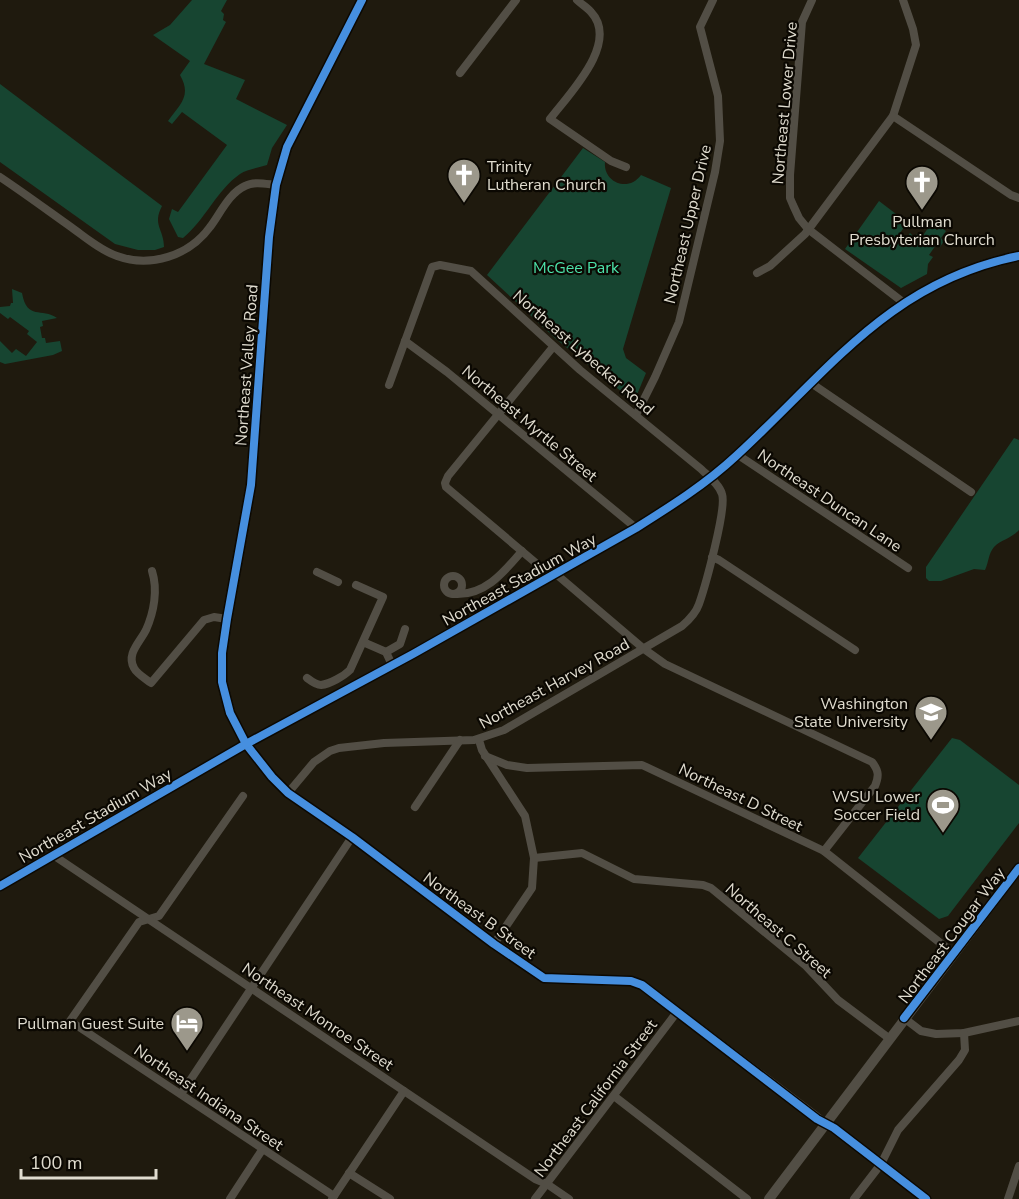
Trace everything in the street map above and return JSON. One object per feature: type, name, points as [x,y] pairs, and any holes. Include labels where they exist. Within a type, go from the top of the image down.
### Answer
[{"type":"street","name":"Northeast Valley Road","points":[[246,744],[230,712],[222,682],[222,653],[251,485],[269,237],[276,185],[287,147],[362,0]]},
{"type":"street","points":[[460,73],[516,0]]},
{"type":"street","points":[[577,0],[592,13],[600,30],[600,43],[594,58],[550,119],[611,161],[626,168]]},
{"type":"street","name":"Northeast Upper Drive","points":[[636,415],[660,368],[679,321],[715,172],[720,141],[718,96],[700,27],[713,0]]},
{"type":"street","name":"Northeast Lower Drive","points":[[812,0],[802,22],[789,185],[793,205],[799,218],[808,229],[904,303]]},
{"type":"street","points":[[757,273],[770,266],[808,229],[893,116],[916,45],[914,29],[903,0]]},
{"type":"street","points":[[893,116],[1011,195],[1019,198]]},
{"type":"street","points":[[0,177],[99,247],[117,256],[133,260],[153,260],[176,255],[205,234],[232,196],[242,187],[254,183],[276,185]]},
{"type":"street","name":"Northeast Stadium Way","points":[[0,886],[246,744],[636,528],[710,478],[738,454],[857,338],[904,303],[955,275],[1019,256]]},
{"type":"street","name":"Northeast Lybecker Road","points":[[405,341],[432,267],[440,265],[471,271],[553,347],[710,478]]},
{"type":"street","points":[[389,385],[405,341]]},
{"type":"street","name":"Northeast Myrtle Street","points":[[405,341],[447,372],[636,528]]},
{"type":"street","points":[[553,347],[448,476],[445,483],[449,491],[543,569],[556,574],[644,649],[665,664],[872,762],[879,776],[875,786],[824,851]]},
{"type":"street","points":[[811,384],[971,492]]},
{"type":"street","name":"Northeast Duncan Lane","points":[[738,454],[908,568]]},
{"type":"street","name":"Northeast Harvey Road","points":[[288,793],[314,762],[339,748],[384,743],[479,740],[504,730],[682,626],[699,606],[724,501],[722,492],[710,478]]},
{"type":"street","points":[[454,594],[471,593],[490,583],[500,576],[522,551]]},
{"type":"street","points":[[712,557],[855,650]]},
{"type":"street","points":[[152,571],[156,591],[146,629],[131,659],[135,671],[151,683],[204,620],[214,617],[227,619]]},
{"type":"street","points":[[317,572],[338,582]]},
{"type":"street","points":[[307,678],[320,685],[347,673],[383,597],[356,585]]},
{"type":"street","points":[[386,652],[400,644],[405,628]]},
{"type":"street","points":[[363,642],[386,652],[392,665]]},
{"type":"street","points":[[479,740],[485,756],[525,816],[534,858],[532,888],[494,944]]},
{"type":"street","points":[[415,807],[460,741]]},
{"type":"street","name":"Northeast B Street","points":[[246,744],[288,793],[352,837],[494,944],[544,978],[631,981],[642,985],[926,1199]]},
{"type":"street","name":"Northeast D Street","points":[[485,756],[507,765],[527,768],[642,765],[824,851],[953,953]]},
{"type":"street","points":[[148,918],[159,916],[243,796]]},
{"type":"street","points":[[181,1094],[352,837]]},
{"type":"street","name":"Northeast C Street","points":[[534,858],[582,854],[634,879],[703,885],[711,888],[806,966],[838,1000],[890,1039]]},
{"type":"street","name":"Northeast Monroe Street","points":[[53,855],[535,1179],[569,1199]]},
{"type":"street","name":"Northeast Cougar Way","points":[[769,1199],[1019,868]]},
{"type":"street","name":"Northeast Indiana Street","points":[[148,918],[139,922],[70,1021],[333,1198]]},
{"type":"street","name":"Northeast California Street","points":[[535,1199],[677,1012]]},
{"type":"street","points":[[904,1018],[921,1031],[936,1034],[964,1033],[1019,1021]]},
{"type":"street","points":[[854,1199],[881,1164],[898,1130],[959,1060],[965,1050],[964,1033]]},
{"type":"street","points":[[333,1198],[405,1090]]},
{"type":"street","points":[[614,1096],[747,1199]]},
{"type":"street","points":[[230,1199],[262,1150]]},
{"type":"street","points":[[1008,1199],[1019,1166]]},
{"type":"street","points":[[349,1173],[390,1199]]},
{"type":"green space","points":[[192,0],[227,0],[221,11],[224,14],[223,20],[226,22],[204,64],[245,80],[236,99],[287,125],[272,148],[267,165],[240,174],[183,238],[178,237],[169,219],[172,209],[178,212],[227,145],[182,112],[172,124],[168,121],[183,100],[185,89],[180,75],[190,61],[153,35],[170,25]]},
{"type":"green space","points":[[0,84],[162,206],[158,223],[164,247],[155,250],[138,250],[115,244],[0,162]]},
{"type":"green space","name":"McGee Park","points":[[583,148],[605,162],[608,175],[617,183],[630,183],[641,175],[671,188],[623,349],[626,358],[646,373],[636,397],[632,400],[556,339],[487,275]]},
{"type":"green space","points":[[879,201],[900,217],[898,221],[905,226],[900,233],[906,238],[910,233],[914,237],[917,234],[922,237],[930,225],[937,230],[940,227],[946,231],[941,238],[944,241],[940,247],[936,245],[929,255],[933,257],[928,264],[927,274],[901,288],[845,249]]},
{"type":"green space","points":[[12,289],[22,293],[24,302],[31,310],[57,318],[42,321],[43,326],[40,327],[42,338],[45,338],[46,343],[60,341],[62,351],[53,355],[5,364],[0,362],[0,341],[12,353],[16,349],[26,356],[37,342],[27,334],[29,331],[10,317],[8,319],[0,313],[0,307],[10,306],[13,303]]},
{"type":"green space","points":[[1014,438],[1019,440],[1019,530],[994,547],[985,570],[974,569],[941,581],[929,581],[926,578],[926,567]]},
{"type":"green space","name":"WSU Lower Soccer Field","points":[[952,738],[960,740],[1019,785],[1019,823],[948,916],[939,919],[858,858]]},
{"type":"cycle path","points":[[362,0],[287,147],[276,185],[269,237],[251,485],[222,653],[222,682],[230,713],[246,744],[288,793],[352,837],[494,944],[544,978],[631,981],[642,985],[926,1199]]},
{"type":"cycle path","points":[[0,886],[246,744],[413,654],[636,528],[688,494],[725,466],[863,334],[897,309],[933,286],[973,269],[1019,256]]},
{"type":"cycle path","points":[[904,1018],[1019,868]]},
{"type":"place","name":"Trinity Lutheran Church","points":[[464,204]]},
{"type":"place","name":"Pullman Presbyterian Church","points":[[922,211]]},
{"type":"place","name":"Washington State University","points":[[931,741]]},
{"type":"place","name":"WSU Lower Soccer Field","points":[[943,834]]},
{"type":"place","name":"Pullman Guest Suite","points":[[187,1052]]}]
